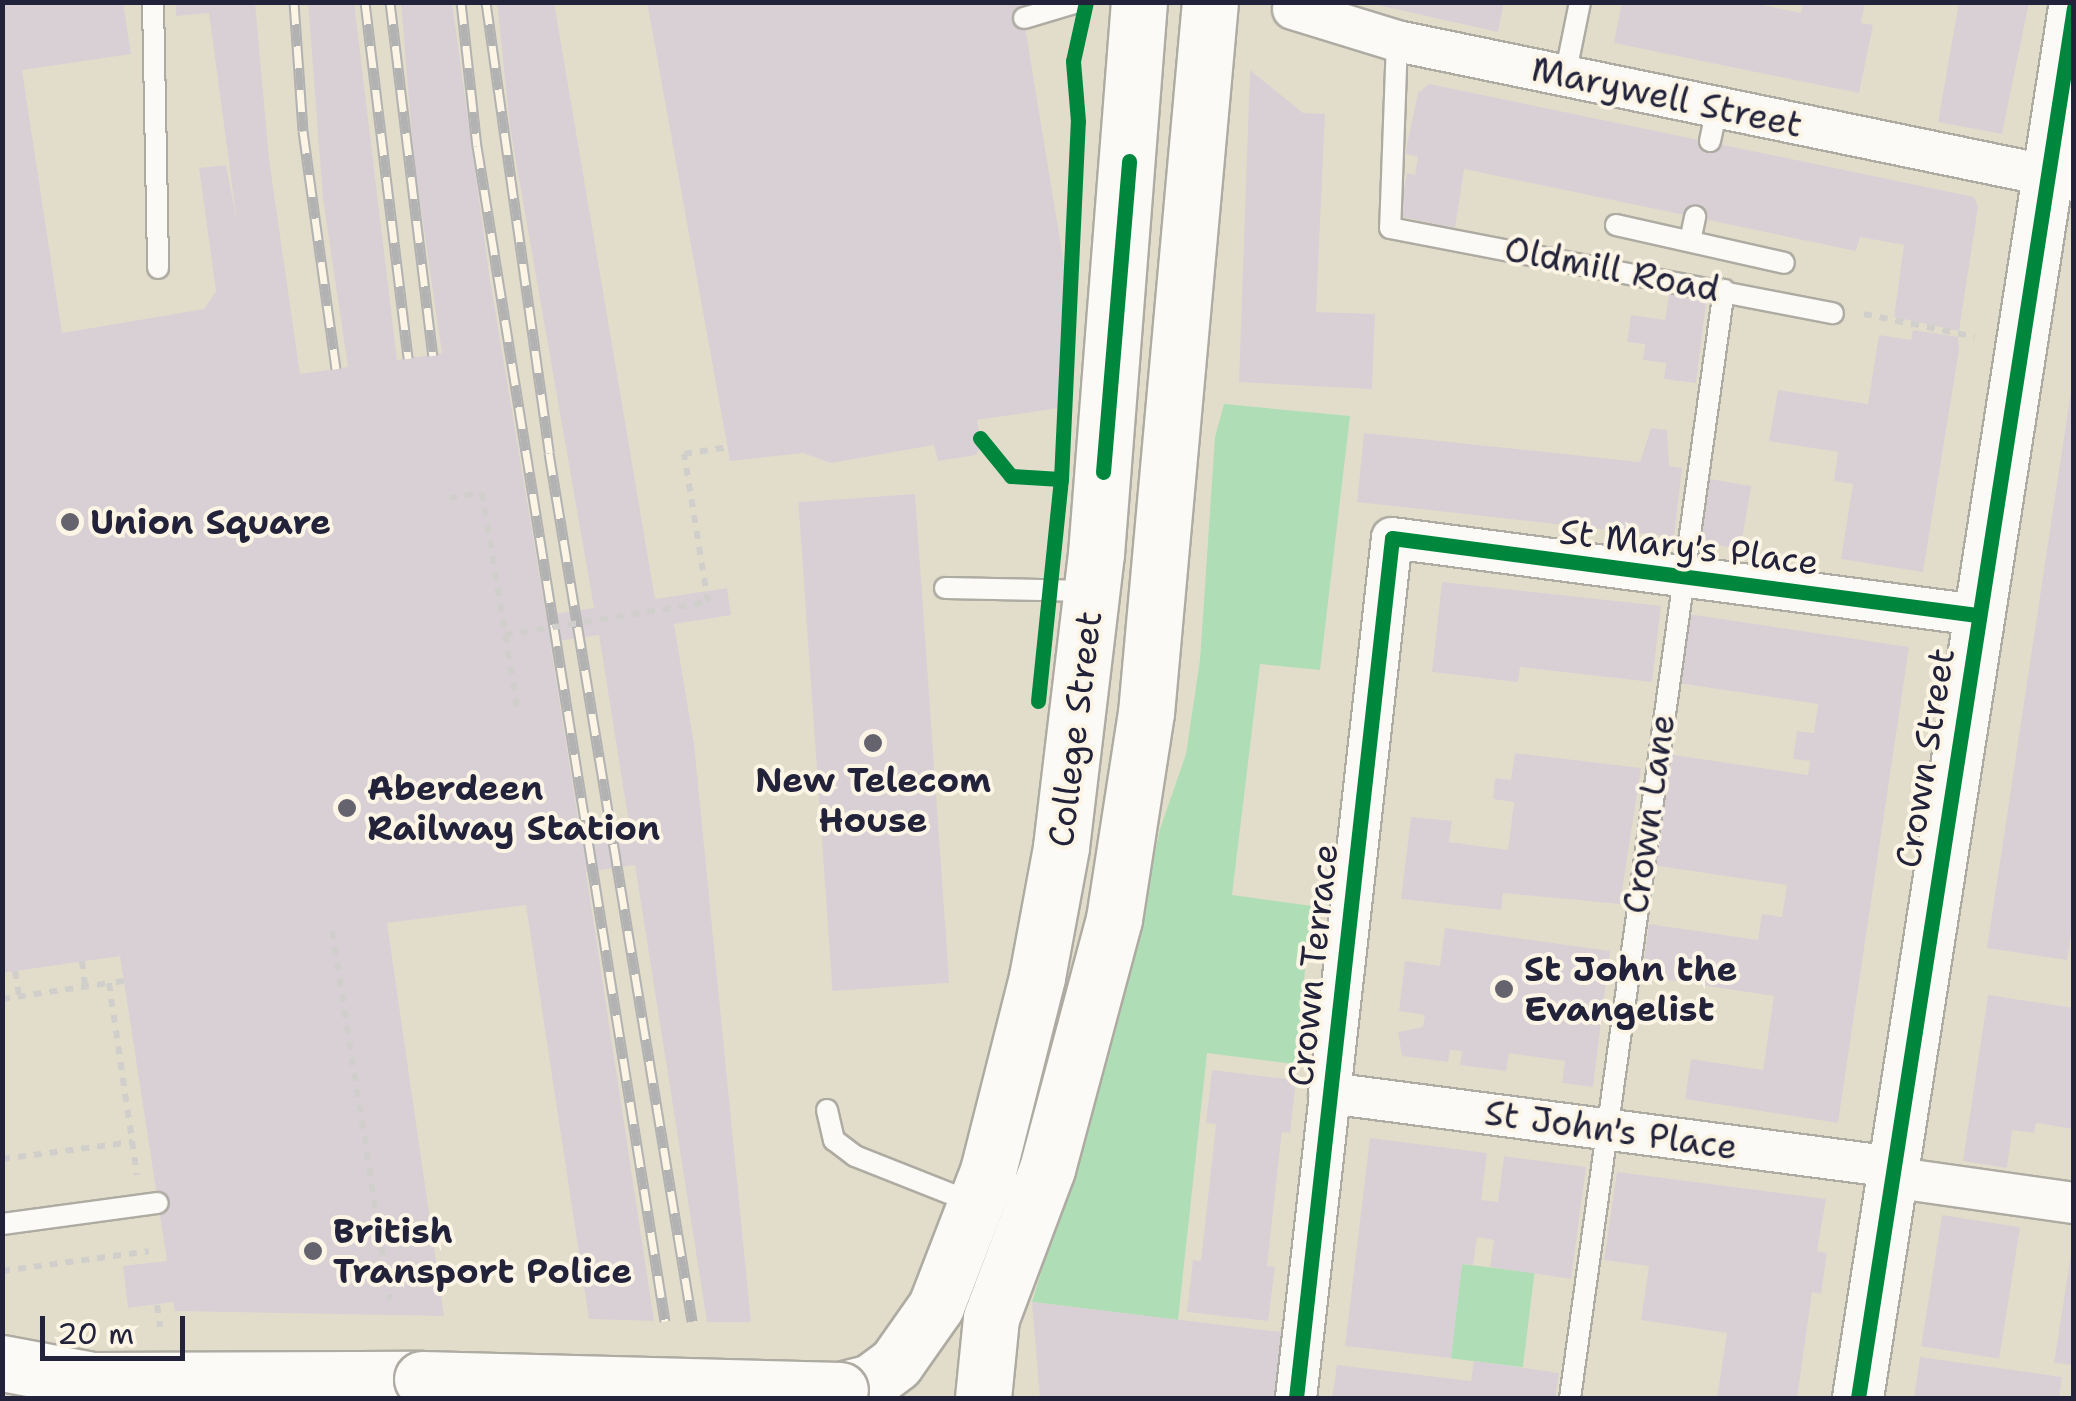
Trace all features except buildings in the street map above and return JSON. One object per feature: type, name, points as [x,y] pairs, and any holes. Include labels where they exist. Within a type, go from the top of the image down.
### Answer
[{"type":"main road","name":"College Street","points":[[848,1394],[872,1382],[913,1342],[936,1306],[976,1204],[1037,977],[1061,846],[1092,592],[1139,2]]},
{"type":"main road","name":"College Street","points":[[983,1398],[991,1318],[1047,1169],[1114,919],[1146,713],[1210,2]]},
{"type":"main road","points":[[2,1363],[92,1380],[422,1379],[848,1394]]},
{"type":"street","name":"Crown Street","points":[[1858,1398],[2017,345],[2058,178],[2074,8]]},
{"type":"street","name":"Marywell Street","points":[[1293,9],[1397,40],[1565,76],[1714,124],[2058,178]]},
{"type":"street","name":"St Mary's Place","points":[[1392,538],[1977,615]]},
{"type":"street","name":"Crown Terrace","points":[[1296,1398],[1392,538]]},
{"type":"street","name":"St John's Place","points":[[1329,1093],[1607,1129],[2074,1204]]},
{"type":"lane","points":[[153,2],[158,268]]},
{"type":"lane","points":[[1024,18],[1078,2]]},
{"type":"lane","points":[[1565,76],[1580,2]]},
{"type":"lane","name":"Oldmill Road","points":[[1397,40],[1390,228],[1834,313]]},
{"type":"lane","points":[[1690,241],[1695,218]]},
{"type":"lane","points":[[1616,225],[1784,263]]},
{"type":"lane","name":"Crown Lane","points":[[1570,1398],[1680,576],[1724,290]]},
{"type":"lane","points":[[945,588],[1092,592]]},
{"type":"lane","points":[[827,1110],[834,1140],[854,1156],[976,1204]]},
{"type":"lane","points":[[2,1224],[158,1202]]},
{"type":"path","points":[[1834,313],[1848,310],[2017,345]]},
{"type":"path","points":[[505,635],[708,602],[684,454],[728,447]]},
{"type":"path","points":[[449,498],[482,493],[518,712]]},
{"type":"path","points":[[332,931],[390,1300]]},
{"type":"path","points":[[82,961],[86,986]]},
{"type":"path","points":[[15,971],[19,996]]},
{"type":"path","points":[[2,999],[124,981]]},
{"type":"path","points":[[109,984],[139,1184]]},
{"type":"path","points":[[2,1160],[133,1142]]},
{"type":"path","points":[[2,1271],[148,1247],[150,1264]]},
{"type":"path","points":[[156,1305],[160,1328]]},
{"type":"green space","points":[[1224,404],[1350,416],[1320,670],[1260,664],[1232,895],[1312,906],[1295,1064],[1207,1053],[1178,1320],[1032,1302],[1119,1019],[1160,829],[1186,754],[1200,660],[1215,437]]},
{"type":"green space","points":[[1462,1264],[1534,1273],[1523,1367],[1450,1358]]},
{"type":"railway","points":[[294,2],[303,131],[336,369]]},
{"type":"railway","points":[[365,2],[408,358]]},
{"type":"railway","points":[[390,2],[433,355]]},
{"type":"railway","points":[[461,2],[477,146],[665,1321]]},
{"type":"railway","points":[[486,2],[549,453],[692,1321]]},
{"type":"cycle path","points":[[980,438],[1011,476],[1061,479],[1078,121],[1073,61],[1086,2]]},
{"type":"cycle path","points":[[1858,1398],[2074,8]]},
{"type":"cycle path","points":[[1103,472],[1129,161]]},
{"type":"cycle path","points":[[1038,701],[1061,479]]},
{"type":"cycle path","points":[[1296,1398],[1392,538],[1977,615]]},
{"type":"place","name":"Union Square","points":[[70,522]]},
{"type":"place","name":"New Telecom House","points":[[873,743]]},
{"type":"place","name":"Aberdeen Railway Station","points":[[347,808]]},
{"type":"place","name":"St John the Evangelist","points":[[1504,989]]},
{"type":"place","name":"British Transport Police","points":[[313,1251]]}]
